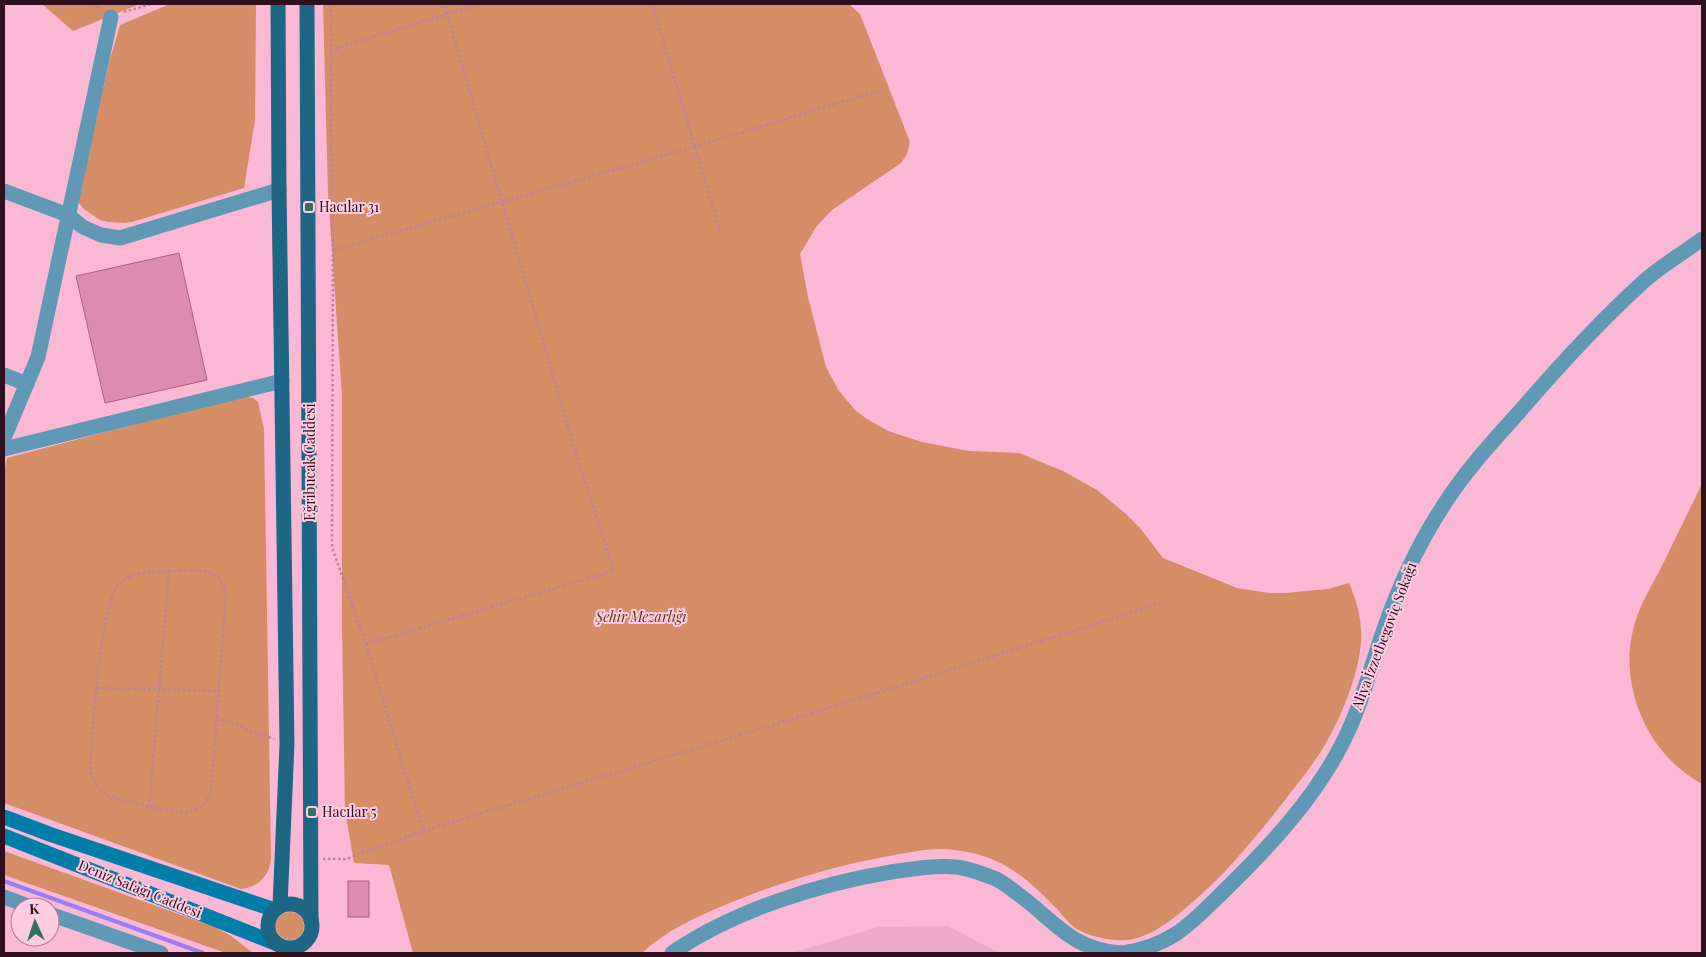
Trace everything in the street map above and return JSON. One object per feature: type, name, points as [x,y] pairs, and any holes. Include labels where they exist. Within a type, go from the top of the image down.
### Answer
[{"type":"main road","name":"Eğribucak Caddesi","points":[[278,4],[287,744],[278,908]]},
{"type":"main road","name":"Eğribucak Caddesi","points":[[307,4],[311,926],[313,953]]},
{"type":"main road","name":"Deniz Safağı Caddesi","points":[[4,817],[52,835],[278,908]]},
{"type":"main road","name":"Deniz Safağı Caddesi","points":[[4,836],[279,948]]},
{"type":"main road","points":[[293,904],[304,909],[311,926],[305,943],[293,948],[279,948],[271,938],[267,926],[271,915],[278,908],[293,904]]},
{"type":"street","points":[[4,438],[38,357],[111,17]]},
{"type":"street","points":[[4,191],[68,215],[83,227],[101,235],[120,238],[279,190]]},
{"type":"street","name":"Aliya İzzetbegoviç Sokağı","points":[[672,953],[693,938],[743,915],[799,894],[860,877],[912,869],[956,867],[997,879],[1030,903],[1061,932],[1081,944],[1104,952],[1122,953],[1141,950],[1166,941],[1187,927],[1266,847],[1315,788],[1343,742],[1365,690],[1385,626],[1413,558],[1446,501],[1490,444],[1557,368],[1642,283],[1702,239]]},
{"type":"street","points":[[4,375],[26,384]]},
{"type":"street","points":[[4,449],[282,381]]},
{"type":"street","points":[[60,918],[161,953]]},
{"type":"path","points":[[111,17],[151,4]]},
{"type":"path","points":[[331,4],[333,250],[332,547],[366,644],[423,831]]},
{"type":"path","points":[[366,644],[614,571],[574,447],[444,4]]},
{"type":"path","points":[[331,50],[478,4]]},
{"type":"path","points":[[652,4],[721,234]]},
{"type":"path","points":[[333,250],[694,147],[881,90]]},
{"type":"path","points":[[149,807],[169,571]]},
{"type":"path","points":[[205,571],[213,573],[220,578],[226,593],[211,793],[205,803],[196,809],[184,813],[149,807],[108,796],[101,790],[91,774],[90,765],[98,688],[104,630],[114,590],[119,583],[126,578],[147,572],[205,571]]},
{"type":"path","points":[[312,859],[346,858],[423,831],[842,704],[1161,603]]},
{"type":"path","points":[[98,688],[219,691]]},
{"type":"path","points":[[217,718],[287,744]]},
{"type":"shaded area","points":[[948,926],[1000,953],[792,953],[878,927]]},
{"type":"green space","points":[[42,4],[140,4],[73,31]]},
{"type":"green space","points":[[170,4],[256,4],[255,120],[244,188],[132,222],[100,220],[84,209],[78,202],[109,63],[120,25]]},
{"type":"green space","name":"Şehir Mezarlığı","points":[[323,4],[849,4],[860,14],[910,142],[907,154],[901,163],[832,210],[816,227],[800,254],[808,297],[826,367],[839,391],[856,411],[888,431],[922,442],[969,451],[1019,453],[1063,471],[1097,490],[1126,514],[1140,528],[1163,558],[1237,588],[1269,593],[1285,593],[1328,589],[1349,583],[1359,616],[1361,642],[1355,675],[1341,714],[1329,738],[1310,768],[1263,828],[1227,869],[1167,923],[1144,936],[1128,940],[1101,938],[1075,928],[1029,882],[1005,865],[977,854],[943,849],[911,852],[860,862],[802,877],[764,890],[693,919],[661,937],[642,953],[413,953],[389,865],[354,863],[345,810],[342,628],[342,396],[328,194]]},
{"type":"green space","points":[[242,396],[253,398],[258,402],[264,429],[271,859],[268,871],[262,880],[253,886],[241,889],[4,803],[4,472],[7,458]]},
{"type":"green space","points":[[1702,484],[1702,784],[1677,766],[1662,751],[1650,733],[1635,698],[1630,670],[1630,656],[1631,642],[1640,608]]},
{"type":"green space","points":[[4,851],[217,928],[253,953],[226,953],[4,875]]},
{"type":"green space","points":[[290,912],[300,916],[304,926],[300,936],[290,940],[280,936],[276,926],[280,916]]},
{"type":"building","points":[[179,253],[207,380],[105,403],[76,276]]},
{"type":"building","points":[[348,881],[369,881],[369,917],[348,917]]},
{"type":"waterway","points":[[4,881],[203,953]]},
{"type":"place","name":"Hacılar 31","points":[[309,207]]},
{"type":"place","name":"Hacılar 5","points":[[312,812]]}]
